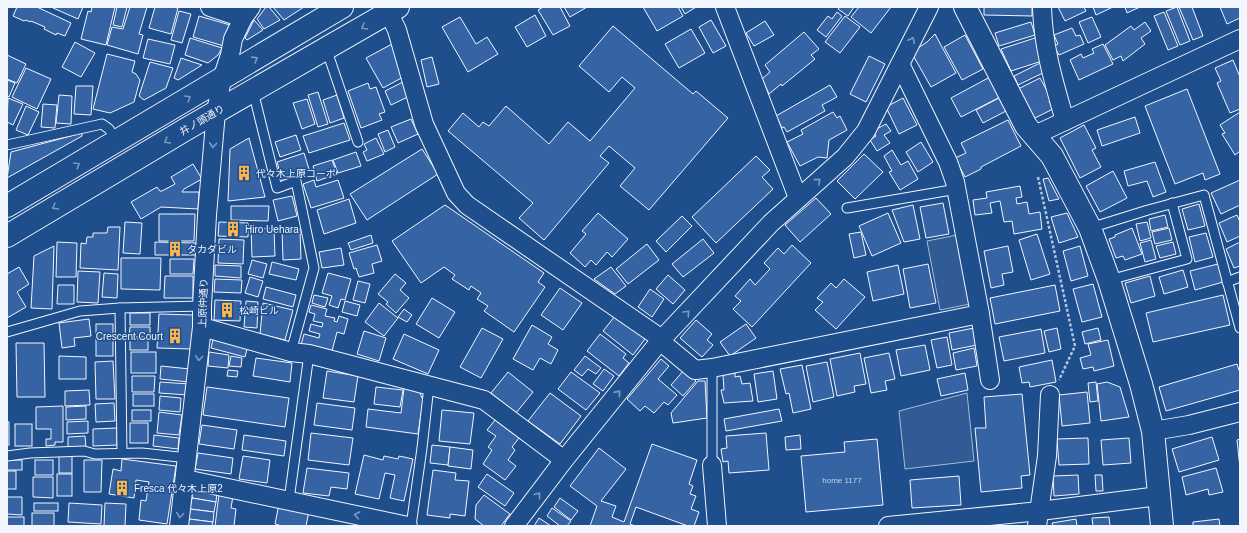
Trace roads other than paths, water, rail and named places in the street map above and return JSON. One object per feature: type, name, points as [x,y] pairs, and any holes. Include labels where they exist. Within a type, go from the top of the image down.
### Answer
[{"type":"main road","points":[[7,206],[342,7]]},
{"type":"main road","points":[[965,7],[1026,126],[1052,156],[1090,228],[1109,280],[1142,384],[1153,431],[1162,526]]},
{"type":"main road","name":"井ノ頭通り","points":[[7,236],[391,9]]},
{"type":"street","points":[[210,7],[247,12]]},
{"type":"street","points":[[725,7],[798,198]]},
{"type":"street","points":[[514,526],[564,460],[660,341],[771,223],[798,198],[846,158],[866,131],[929,7]]},
{"type":"street","points":[[1042,7],[1042,21],[1047,59],[1065,121]]},
{"type":"street","points":[[391,9],[424,124],[456,193],[467,205],[656,335],[660,341],[695,370],[712,368],[980,314]]},
{"type":"street","name":"上原仲通り","points":[[179,526],[202,327],[207,215],[216,112],[222,79],[230,55],[233,39],[247,12]]},
{"type":"street","points":[[1035,135],[1240,39]]},
{"type":"street","points":[[900,64],[948,162],[957,189],[980,314],[990,380]]},
{"type":"street","points":[[202,327],[291,352],[309,354],[484,400],[564,460]]},
{"type":"street","points":[[1038,518],[1047,456],[1050,395]]},
{"type":"street","points":[[1153,431],[1240,412]]},
{"type":"street","points":[[712,465],[717,526]]},
{"type":"street","points":[[185,478],[410,526]]},
{"type":"street","points":[[888,526],[1038,518],[1159,496]]},
{"type":"lane","points":[[326,48],[358,142]]},
{"type":"lane","points":[[253,91],[276,188],[296,181],[314,268],[291,352]]},
{"type":"lane","points":[[7,145],[102,124],[110,129],[118,141]]},
{"type":"lane","points":[[848,208],[957,189]]},
{"type":"lane","points":[[1090,228],[1172,203],[1204,195],[1240,328]]},
{"type":"lane","points":[[1109,280],[1187,259],[1172,203]]},
{"type":"lane","points":[[1227,282],[1240,277]]},
{"type":"lane","points":[[7,332],[80,311],[120,308],[202,306]]},
{"type":"lane","points":[[120,308],[122,453]]},
{"type":"lane","points":[[290,500],[309,354]]},
{"type":"lane","points":[[712,368],[712,465]]},
{"type":"lane","points":[[410,526],[422,448],[429,386]]},
{"type":"lane","points":[[7,456],[30,453],[84,451],[95,454],[142,453],[188,458]]},
{"type":"place","name":"代々木上原コーポ","points":[[244,173]]},
{"type":"place","name":"Hiro Uehara","points":[[233,229]]},
{"type":"place","name":"タカダビル","points":[[175,249]]},
{"type":"place","name":"松崎ビル","points":[[227,310]]},
{"type":"place","name":"Crescent Court","points":[[175,336]]},
{"type":"place","name":"Fresca 代々木上原2","points":[[122,488]]}]
